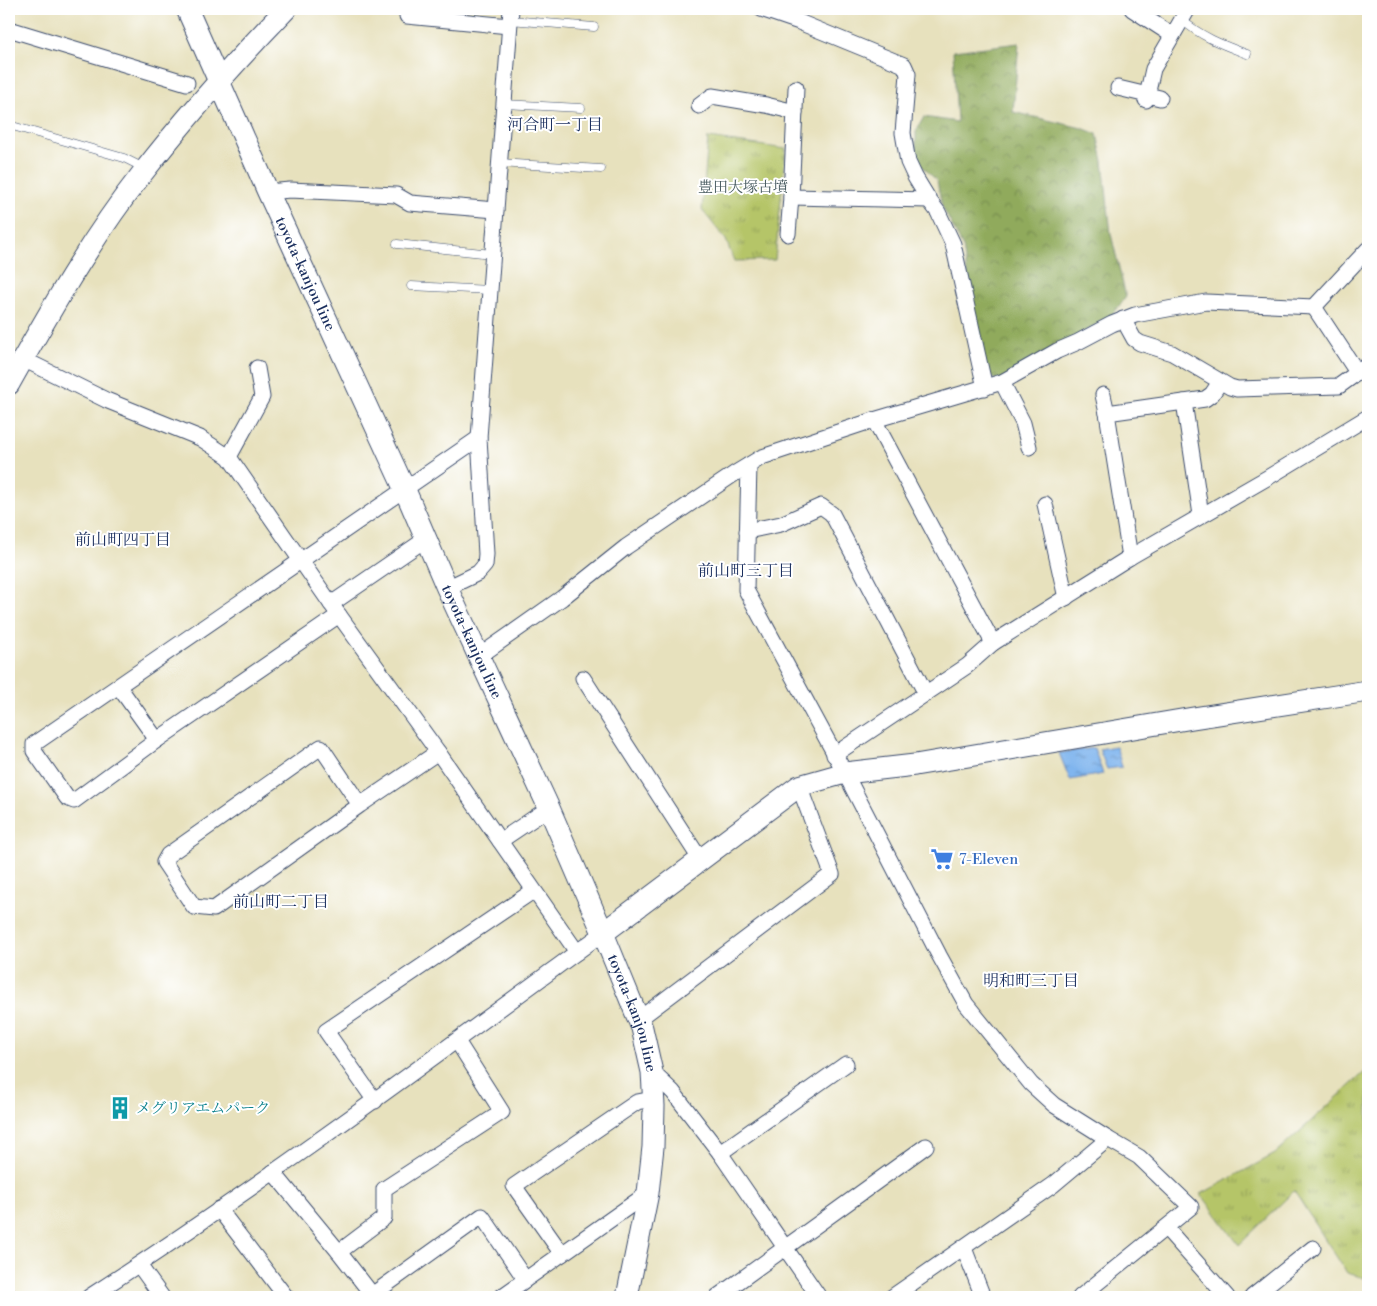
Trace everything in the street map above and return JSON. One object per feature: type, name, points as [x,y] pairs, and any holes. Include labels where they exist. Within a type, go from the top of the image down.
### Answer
[{"type":"main road","name":"toyota-kanjou line","points":[[187,9],[268,192],[405,490],[446,588],[549,808],[639,1018],[652,1072],[654,1099],[652,1147],[648,1193],[627,1297]]},
{"type":"main road","points":[[9,384],[84,257],[109,219],[146,169],[219,79],[286,9]]},
{"type":"main road","points":[[603,932],[799,786],[845,774],[915,765],[1193,718],[1368,691]]},
{"type":"street","points":[[761,9],[799,22],[904,65],[908,74],[903,133],[908,162],[915,177],[938,212],[953,244],[985,388]]},
{"type":"street","points":[[1132,9],[1172,35]]},
{"type":"street","points":[[1118,88],[1151,97],[1153,69],[1185,14]]},
{"type":"street","points":[[407,16],[510,18],[479,438],[486,554],[485,565],[478,573],[446,588]]},
{"type":"street","points":[[9,29],[187,83]]},
{"type":"street","points":[[788,234],[796,88]]},
{"type":"street","points":[[699,106],[712,96],[795,112]]},
{"type":"street","points":[[268,192],[290,190],[396,195],[410,203],[496,210]]},
{"type":"street","points":[[791,197],[929,200]]},
{"type":"street","points":[[1314,307],[1368,250]]},
{"type":"street","points":[[478,657],[562,598],[626,548],[762,457],[874,420],[1002,382],[1057,351],[1123,319],[1135,315],[1206,302],[1314,307],[1363,369],[1339,386],[1237,389],[1220,382],[1172,353],[1140,343],[1134,339],[1123,319]]},
{"type":"street","points":[[23,360],[145,417],[200,438],[228,457],[335,610],[438,752],[576,952]]},
{"type":"street","points":[[228,457],[262,397],[258,368]]},
{"type":"street","points":[[1002,382],[1023,423],[1029,447]]},
{"type":"street","points":[[1107,413],[1205,399],[1212,394],[1220,382]]},
{"type":"street","points":[[1103,395],[1130,557]]},
{"type":"street","points":[[1184,402],[1201,516]]},
{"type":"street","points":[[834,755],[967,666],[994,643],[1130,557],[1368,417]]},
{"type":"street","points":[[874,420],[994,643]]},
{"type":"street","points":[[426,539],[335,610],[74,801],[67,798],[34,751],[34,744],[120,687],[479,438]]},
{"type":"street","points":[[749,464],[746,590],[966,1004],[1031,1084],[1054,1105],[1139,1157],[1191,1207],[1080,1297]]},
{"type":"street","points":[[1045,504],[1066,598]]},
{"type":"street","points":[[747,530],[781,524],[821,506],[832,514],[926,694]]},
{"type":"street","points":[[583,678],[700,859]]},
{"type":"street","points":[[120,687],[156,740]]},
{"type":"street","points":[[360,805],[321,747],[168,855],[164,862],[194,907],[214,909],[438,752]]},
{"type":"street","points":[[639,1018],[832,874],[799,786]]},
{"type":"street","points":[[500,841],[549,808]]},
{"type":"street","points":[[375,1101],[326,1031],[533,891]]},
{"type":"street","points":[[89,1297],[139,1265],[375,1101],[603,932]]},
{"type":"street","points":[[339,1252],[384,1218],[384,1189],[502,1112],[457,1042]]},
{"type":"street","points":[[720,1153],[846,1064]]},
{"type":"street","points":[[652,1072],[673,1092],[720,1153],[819,1297]]},
{"type":"street","points":[[562,1254],[514,1186],[637,1102],[654,1099]]},
{"type":"street","points":[[892,1297],[1053,1185],[1108,1139]]},
{"type":"street","points":[[717,1297],[926,1146]]},
{"type":"street","points":[[274,1172],[373,1296],[482,1216],[525,1279]]},
{"type":"street","points":[[501,1297],[648,1193]]},
{"type":"street","points":[[219,1209],[286,1297]]},
{"type":"street","points":[[1166,1228],[1227,1297]]},
{"type":"street","points":[[964,1248],[984,1297]]},
{"type":"street","points":[[1252,1297],[1313,1248]]},
{"type":"street","points":[[139,1265],[162,1297]]},
{"type":"lane","points":[[1185,14],[1192,30],[1247,54]]},
{"type":"lane","points":[[510,18],[594,27]]},
{"type":"lane","points":[[504,104],[581,108]]},
{"type":"lane","points":[[9,125],[124,158],[146,169]]},
{"type":"lane","points":[[499,163],[601,169]]},
{"type":"lane","points":[[396,244],[492,254]]},
{"type":"lane","points":[[411,286],[490,290]]},
{"type":"green space","points":[[1019,43],[1013,112],[1082,128],[1097,134],[1103,161],[1111,234],[1126,297],[1112,315],[1002,382],[987,376],[973,314],[963,247],[942,206],[937,181],[916,160],[916,131],[924,117],[957,122],[953,51]]},
{"type":"green space","name":"豊田大塚古墳","points":[[708,138],[786,149],[775,260],[734,261],[726,240],[702,210]]},
{"type":"green space","points":[[1368,1069],[1368,1279],[1347,1273],[1294,1191],[1239,1245],[1201,1194],[1275,1154]]},
{"type":"water","points":[[1116,746],[1122,767],[1107,769],[1099,749]]},
{"type":"water","points":[[1094,748],[1103,774],[1070,780],[1059,753]]},
{"type":"place","name":"7-Eleven","points":[[942,859]]},
{"type":"place","name":"メグリアエムパーク","points":[[120,1108]]},
{"type":"district","name":"河合町一丁目","points":[[555,125]]},
{"type":"district","name":"前山町四丁目","points":[[123,540]]},
{"type":"district","name":"前山町三丁目","points":[[746,571]]},
{"type":"district","name":"前山町二丁目","points":[[281,902]]},
{"type":"district","name":"明和町三丁目","points":[[1031,981]]}]
